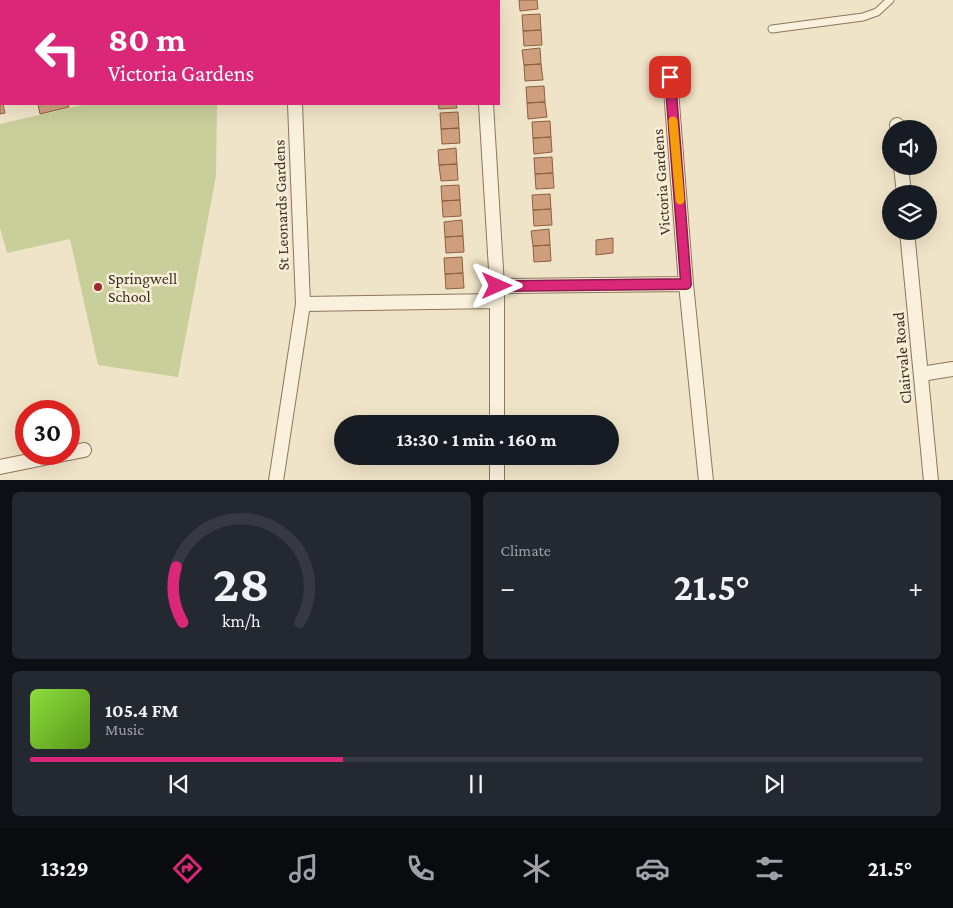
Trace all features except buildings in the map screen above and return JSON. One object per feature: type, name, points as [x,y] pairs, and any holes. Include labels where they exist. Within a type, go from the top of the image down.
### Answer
[{"type":"street","name":"Victoria Gardens","points":[[670,77],[686,284],[706,480]]},
{"type":"street","name":"St Leonards Gardens","points":[[276,480],[303,304],[295,105]]},
{"type":"street","points":[[486,105],[497,286],[497,415]]},
{"type":"street","name":"Clairvale Road","points":[[908,240],[931,480]]},
{"type":"street","points":[[497,286],[686,284]]},
{"type":"street","points":[[303,304],[497,301]]},
{"type":"street","points":[[921,374],[953,369]]},
{"type":"street","points":[[80,451],[84,450]]},
{"type":"street","points":[[0,467],[15,464]]},
{"type":"street","points":[[496,480],[497,465]]},
{"type":"lane","points":[[772,29],[863,18],[877,12],[890,0]]},
{"type":"green space","points":[[83,105],[217,105],[216,176],[178,377],[98,365],[70,239],[7,253],[0,228],[0,124]]},
{"type":"slow traffic","points":[[673,121],[680,200]]},
{"type":"place","name":"Springwell School","points":[[98,287]]},
{"type":"route","points":[[497,286],[686,284],[670,77]]}]
